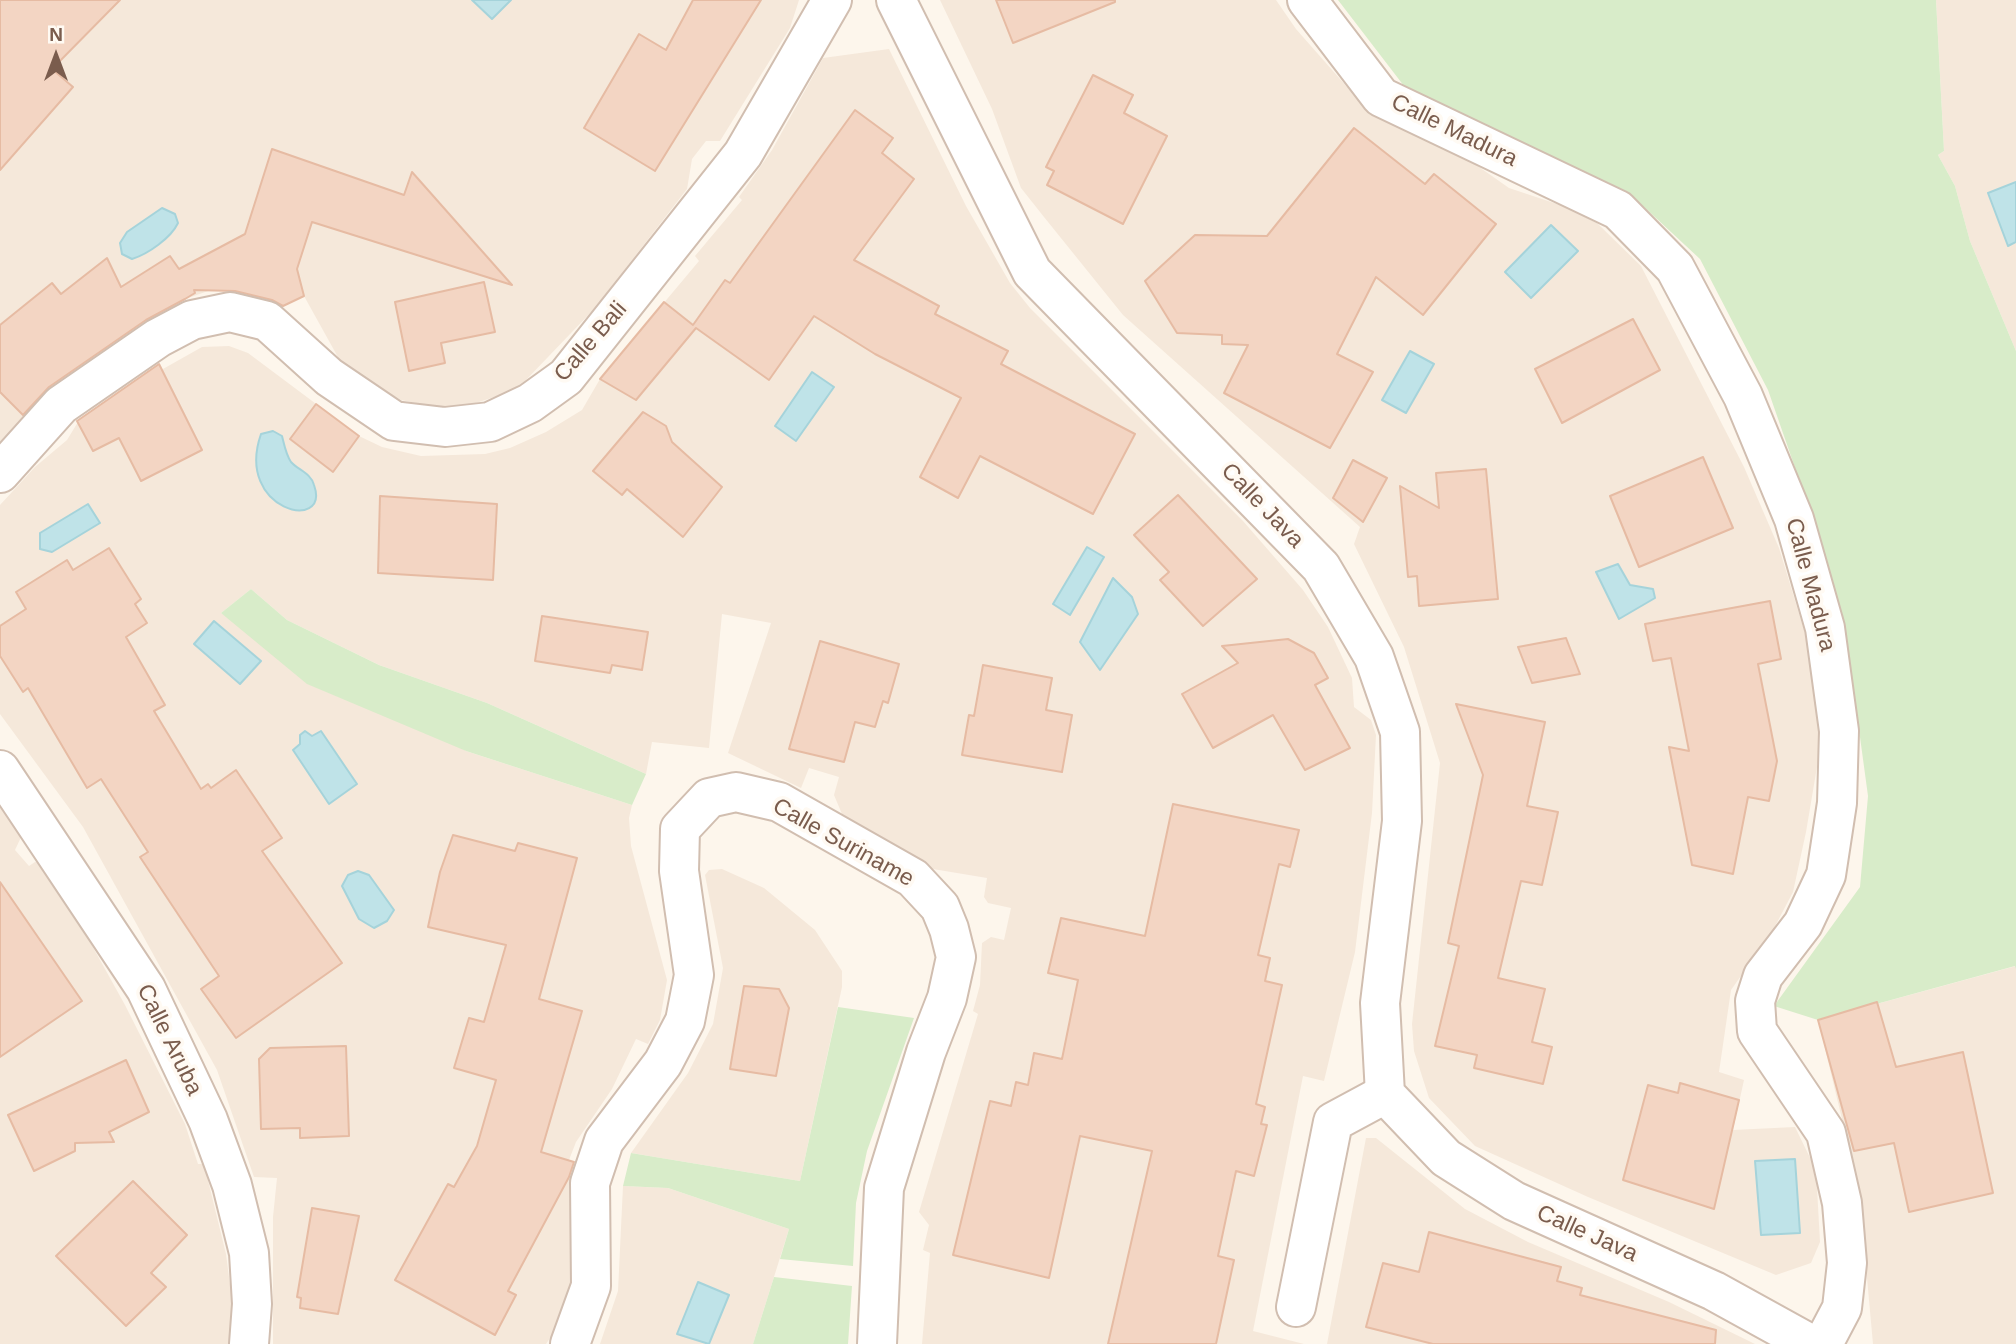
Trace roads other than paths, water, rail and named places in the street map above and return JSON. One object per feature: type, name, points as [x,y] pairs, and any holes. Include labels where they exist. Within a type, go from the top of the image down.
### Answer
[{"type":"street","name":"Calle Bali","points":[[0,473],[61,405],[158,338],[192,320],[230,312],[267,321],[329,377],[394,421],[445,427],[490,422],[530,403],[566,377],[743,154],[832,0]]},
{"type":"street","name":"Calle Java","points":[[895,0],[1032,272],[1321,567],[1374,657],[1400,732],[1401,758],[1402,821],[1380,1003],[1385,1094],[1446,1158],[1514,1201],[1714,1291],[1810,1344]]},
{"type":"street","name":"Calle Madura","points":[[1307,0],[1381,97],[1618,210],[1675,268],[1743,396],[1794,519],[1825,628],[1839,731],[1837,803],[1826,876],[1803,924],[1763,976],[1755,1001],[1758,1031],[1826,1133],[1842,1203],[1847,1263],[1842,1308],[1822,1344]]},
{"type":"street","name":"Calle Aruba","points":[[0,770],[146,989],[208,1121],[232,1185],[249,1253],[252,1304],[249,1344]]},
{"type":"street","name":"Calle Suriname","points":[[570,1344],[591,1286],[590,1183],[604,1141],[663,1063],[685,1021],[694,975],[678,871],[680,829],[709,798],[736,792],[779,802],[913,878],[940,907],[949,929],[956,957],[947,998],[926,1052],[884,1188],[877,1344]]},
{"type":"street","points":[[1296,1307],[1333,1122],[1385,1094]]},
{"type":"water","points":[[472,0],[511,0],[492,19]]},
{"type":"water","points":[[2016,182],[2016,242],[2008,246],[1988,193]]},
{"type":"water","points":[[162,208],[175,214],[178,223],[170,234],[138,257],[132,259],[122,254],[120,243],[127,232]]},
{"type":"water","points":[[1551,225],[1578,251],[1531,298],[1505,272]]},
{"type":"water","points":[[1410,351],[1434,364],[1406,413],[1382,400]]},
{"type":"water","points":[[812,372],[834,387],[796,441],[775,426]]},
{"type":"water","points":[[273,431],[282,436],[291,462],[307,475],[314,485],[315,500],[309,508],[298,510],[284,506],[270,497],[260,481],[256,460],[261,434]]},
{"type":"water","points":[[88,504],[100,523],[52,552],[40,549],[40,533]]},
{"type":"water","points":[[1087,547],[1104,557],[1070,615],[1053,604]]},
{"type":"water","points":[[1618,564],[1630,585],[1653,589],[1655,598],[1619,619],[1596,572]]},
{"type":"water","points":[[1113,578],[1132,597],[1138,614],[1100,670],[1080,642]]},
{"type":"water","points":[[214,621],[261,661],[240,684],[194,644]]},
{"type":"water","points":[[305,731],[312,736],[321,731],[357,784],[329,804],[293,750],[300,744],[300,735]]},
{"type":"water","points":[[358,871],[369,875],[394,910],[387,921],[374,928],[359,919],[342,886],[348,875]]},
{"type":"water","points":[[1795,1159],[1800,1233],[1761,1235],[1755,1161]]},
{"type":"water","points":[[698,1282],[729,1295],[709,1344],[677,1334]]}]
